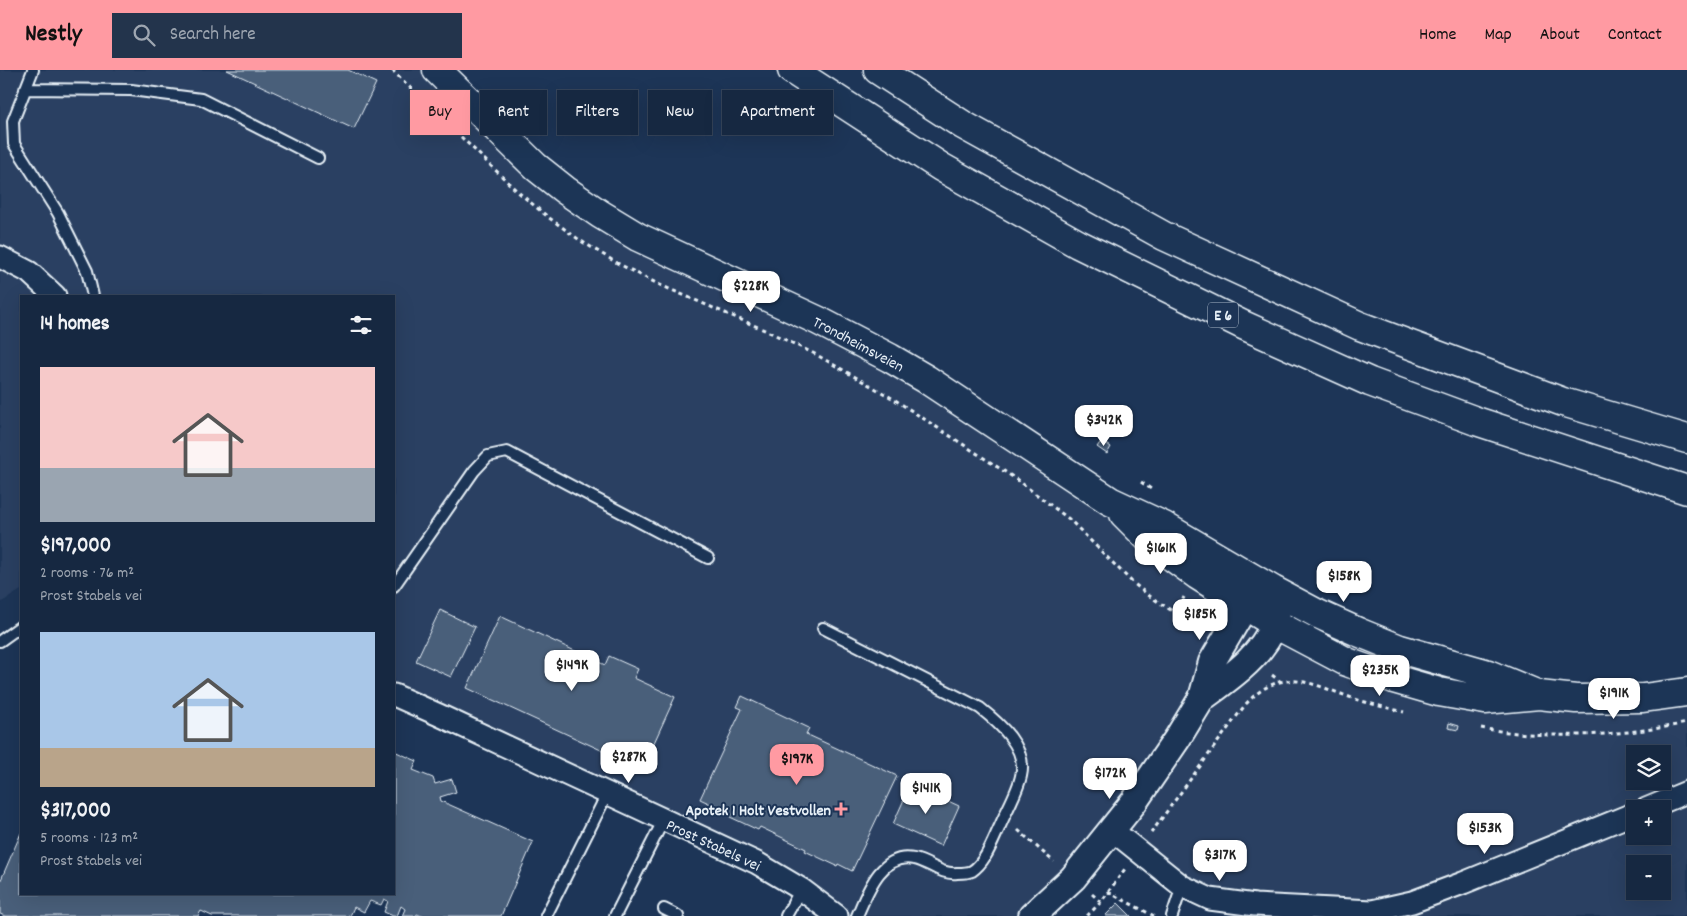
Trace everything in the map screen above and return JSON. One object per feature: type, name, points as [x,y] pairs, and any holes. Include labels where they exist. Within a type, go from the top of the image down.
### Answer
[{"type":"main road","name":"Trondheimsveien","points":[[437,70],[536,167],[600,214],[668,252],[819,321],[890,358],[926,379],[1110,501],[1164,526],[1273,590],[1358,632],[1400,649],[1488,674],[1539,695]]},
{"type":"main road","name":"E 6","points":[[792,70],[941,167],[1078,244],[1243,325],[1370,382],[1467,418],[1687,490]]},
{"type":"main road","points":[[878,70],[963,125],[1164,236],[1351,322],[1563,402],[1687,440]]},
{"type":"main road","name":"Trondheimsveien","points":[[1110,501],[1153,543],[1245,606],[1347,662],[1394,680],[1439,692],[1485,700],[1539,695],[1604,700],[1643,698],[1687,692]]},
{"type":"street","points":[[0,257],[29,272],[54,295]]},
{"type":"street","points":[[1032,916],[1073,878],[1134,802],[1202,698],[1212,662],[1245,606],[1256,597],[1273,590],[1277,607],[1275,624],[1265,641],[1234,674],[1202,698]]},
{"type":"street","name":"Prost Stabels vei","points":[[395,695],[757,863],[801,890],[837,916]]},
{"type":"street","points":[[1668,800],[1687,792]]},
{"type":"street","points":[[1112,830],[1182,886],[1210,899],[1337,913],[1372,912],[1412,902],[1626,817]]},
{"type":"lane","points":[[33,70],[13,121],[14,144],[58,213],[86,271],[93,295]]},
{"type":"lane","points":[[25,89],[131,90],[201,99],[318,158]]},
{"type":"lane","points":[[395,585],[474,471],[488,456],[507,452],[708,558]]},
{"type":"lane","points":[[0,641],[20,627]]},
{"type":"lane","points":[[823,628],[980,708],[1000,725],[1014,743],[1020,756],[1022,776],[983,860],[971,872],[951,874],[914,859],[899,860],[885,867],[873,881],[856,916]]},
{"type":"lane","points":[[546,916],[607,794]]},
{"type":"lane","points":[[615,916],[663,821]]},
{"type":"lane","points":[[1172,916],[1182,886]]},
{"type":"lane","points":[[786,916],[801,890]]},
{"type":"lane","points":[[664,909],[678,916]]},
{"type":"path","points":[[392,70],[518,192],[581,241],[617,263],[660,285],[815,354],[892,398],[1016,479],[1069,519],[1133,583],[1208,634]]},
{"type":"path","points":[[1158,825],[1245,705],[1259,690],[1281,682]]},
{"type":"path","points":[[1003,818],[1060,867]]},
{"type":"path","points":[[1087,916],[1122,873]]},
{"type":"path","points":[[1108,892],[1154,916]]},
{"type":"shaded area","points":[[0,70],[431,70],[453,90],[410,90],[410,135],[470,135],[470,106],[480,115],[480,135],[502,135],[574,201],[885,361],[1242,602],[1384,673],[1557,700],[1687,684],[1687,916],[1315,916],[1186,887],[1139,857],[1099,841],[1018,916],[820,916],[748,865],[395,696],[395,295],[20,295],[20,591],[0,603]]},
{"type":"building","points":[[227,70],[348,70],[376,83],[354,129]]},
{"type":"building","points":[[1102,440],[1111,447],[1107,454],[1097,447]]},
{"type":"building","points":[[440,610],[475,627],[451,677],[416,661]]},
{"type":"building","points":[[500,616],[605,665],[609,656],[638,669],[634,678],[675,697],[642,769],[467,688]]},
{"type":"building","points":[[742,696],[809,728],[806,734],[897,776],[852,871],[805,851],[806,849],[760,827],[758,830],[730,817],[732,814],[700,799],[742,709],[737,707]]},
{"type":"building","points":[[1449,723],[1459,726],[1458,730],[1448,728]]},
{"type":"building","points":[[395,751],[417,761],[413,770],[433,778],[435,784],[452,779],[456,792],[440,797],[441,801],[533,842],[501,916],[422,916],[417,914],[416,916],[402,916],[405,909],[401,906],[397,916],[393,916],[384,912],[388,901],[384,899],[381,905],[370,901],[364,912],[354,907],[350,916],[212,916],[201,911],[198,916],[5,916],[0,914],[0,882],[20,835],[20,895],[395,895]]},
{"type":"building","points":[[911,784],[959,806],[941,846],[893,824]]},
{"type":"building","points":[[1118,903],[1131,916],[1105,916]]},
{"type":"place","name":"Apotek 1 Holt Vestvollen","points":[[841,809]]}]
